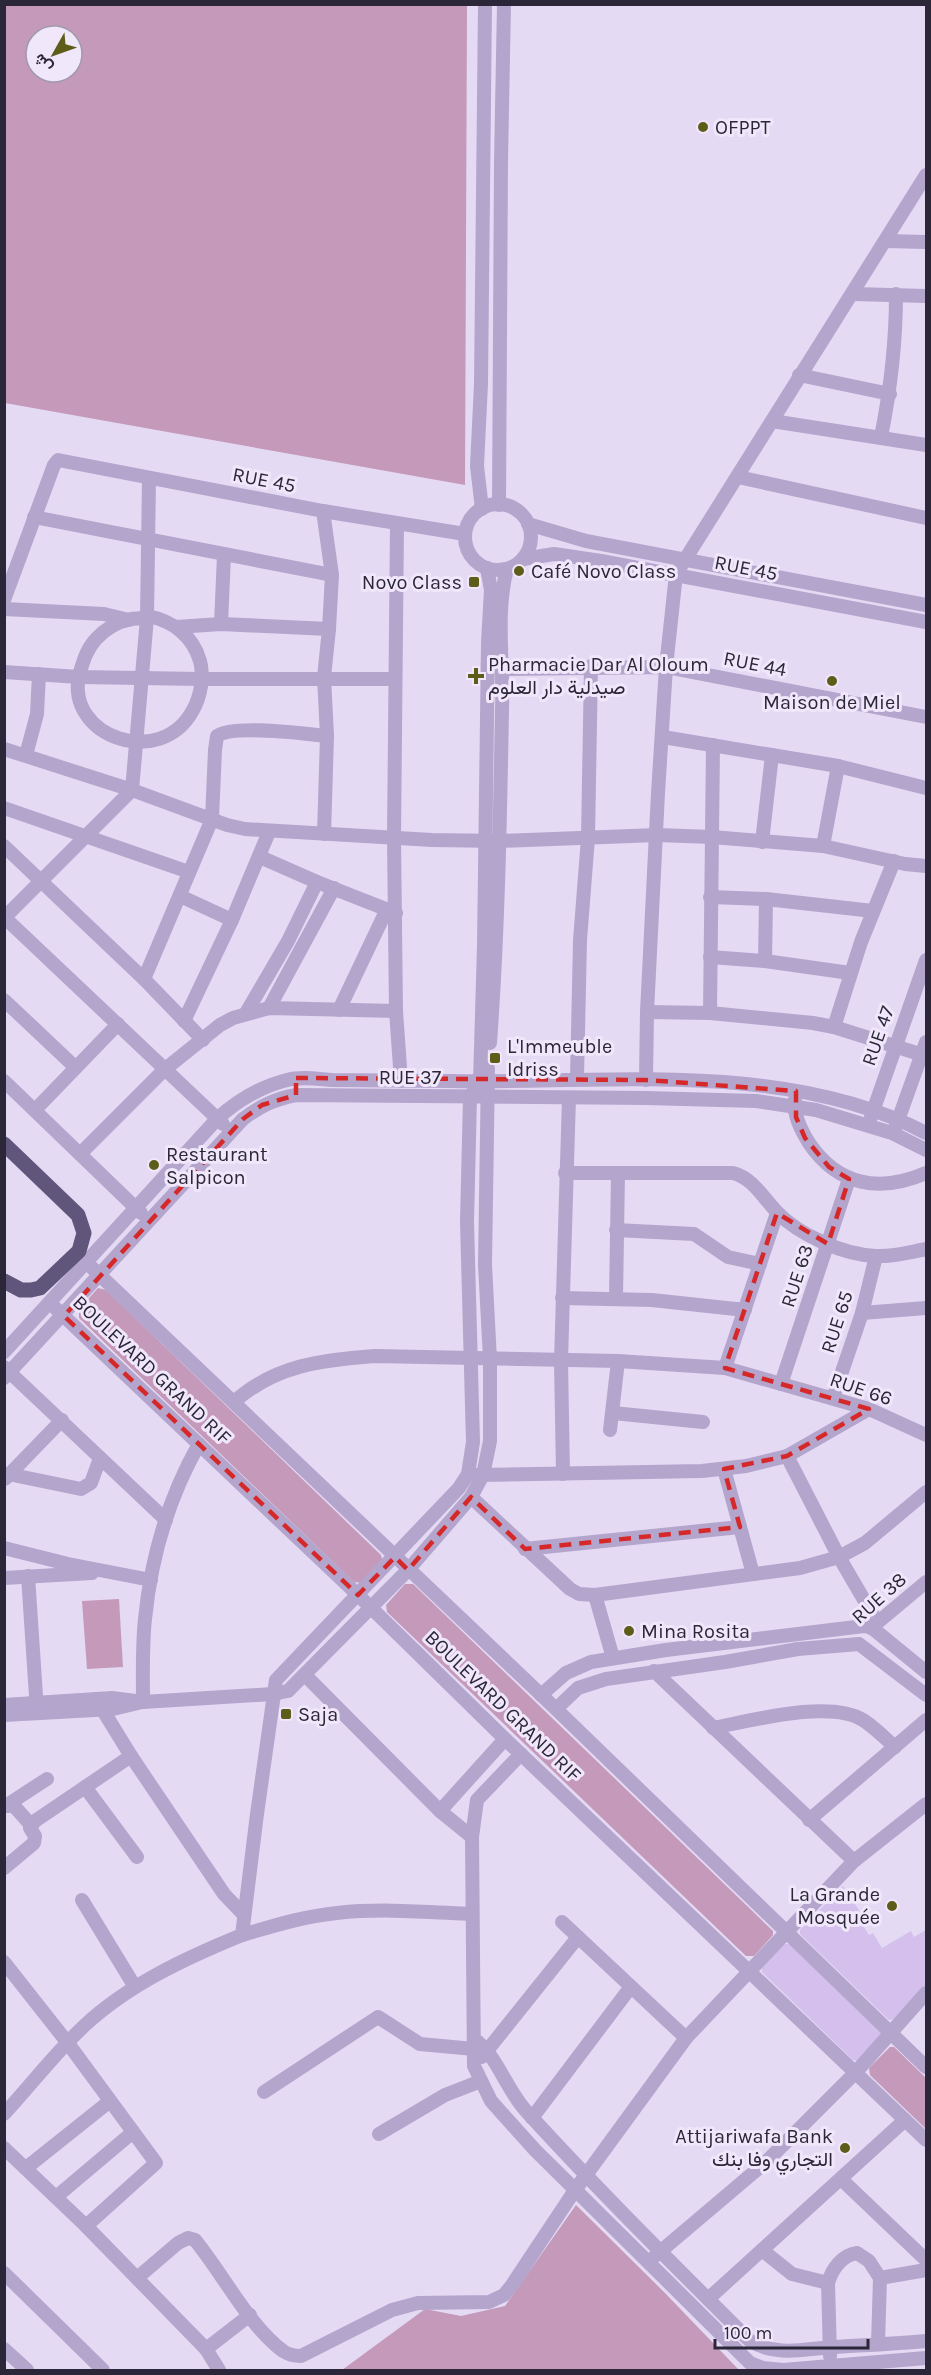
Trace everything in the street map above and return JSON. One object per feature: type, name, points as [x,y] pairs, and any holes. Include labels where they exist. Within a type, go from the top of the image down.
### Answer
[{"type":"main road","points":[[4,1144],[78,1215],[84,1233],[79,1251],[40,1288],[21,1290],[4,1281]]},
{"type":"street","points":[[482,509],[477,466],[481,384],[485,4]]},
{"type":"street","points":[[500,505],[504,4]]},
{"type":"street","points":[[646,1080],[647,1012],[658,793],[666,667],[676,574],[799,375],[854,294],[927,175]]},
{"type":"street","points":[[885,241],[927,242]]},
{"type":"street","points":[[854,294],[927,296]]},
{"type":"street","points":[[881,437],[890,394],[896,346],[896,294]]},
{"type":"street","points":[[799,375],[890,394]]},
{"type":"street","points":[[772,421],[927,445]]},
{"type":"street","name":"RUE 45","points":[[34,517],[56,461],[323,511],[465,534]]},
{"type":"street","points":[[738,477],[927,518]]},
{"type":"street","points":[[149,478],[147,618],[132,790],[5,917],[231,1132]]},
{"type":"street","points":[[500,505],[511,507],[521,514],[528,524],[531,538],[523,559],[507,569],[487,568],[475,560],[467,548],[465,534],[470,519],[482,509],[500,505]]},
{"type":"street","points":[[323,511],[332,574],[324,677],[327,736],[324,834]]},
{"type":"street","points":[[4,600],[34,517],[148,541],[332,574]]},
{"type":"street","points":[[397,524],[394,838],[391,911],[401,1081]]},
{"type":"street","name":"RUE 45","points":[[528,524],[576,539],[927,605]]},
{"type":"street","name":"RUE 45","points":[[523,559],[554,554],[676,574],[927,622]]},
{"type":"street","points":[[221,624],[224,555]]},
{"type":"street","points":[[4,1715],[37,1708],[100,1704],[122,1699],[143,1702],[273,1694],[288,1691],[408,1570],[471,1497],[483,1475],[490,1442],[490,1359],[485,1265],[489,1097],[484,1081],[485,840],[491,590],[487,568]]},
{"type":"street","points":[[242,1935],[276,1680],[395,1557],[459,1488],[468,1474],[473,1442],[467,1222],[470,1097],[484,1081],[500,841],[503,669],[500,611],[502,586],[507,569]]},
{"type":"street","points":[[4,609],[104,614],[129,620]]},
{"type":"street","points":[[148,616],[158,618],[176,627],[195,649],[202,668],[201,679],[196,704],[182,725],[161,739],[135,743],[112,735],[92,720],[79,698],[76,686],[84,657],[95,639],[111,626],[129,620],[147,618],[148,616]]},
{"type":"street","points":[[176,627],[221,624],[329,630]]},
{"type":"street","points":[[577,1078],[580,940],[588,838],[591,666]]},
{"type":"street","name":"RUE 44","points":[[503,669],[591,666],[666,667],[927,717]]},
{"type":"street","points":[[4,672],[79,677],[395,679]]},
{"type":"street","points":[[26,755],[37,714],[39,674]]},
{"type":"street","points":[[144,980],[212,819],[215,750],[219,735],[228,731],[327,736]]},
{"type":"street","points":[[663,738],[838,766],[927,788]]},
{"type":"street","points":[[710,1013],[712,745]]},
{"type":"street","points":[[4,749],[245,829],[394,838],[500,841],[657,835],[712,837],[823,846],[927,866]]},
{"type":"street","points":[[762,842],[772,755]]},
{"type":"street","points":[[823,846],[838,766]]},
{"type":"street","points":[[4,808],[189,872]]},
{"type":"street","points":[[184,1021],[232,920],[269,832]]},
{"type":"street","points":[[4,846],[203,1040]]},
{"type":"street","points":[[260,857],[391,911]]},
{"type":"street","points":[[834,1027],[850,973],[894,861]]},
{"type":"street","points":[[246,1013],[288,941],[317,882]]},
{"type":"street","points":[[269,1008],[334,888]]},
{"type":"street","points":[[180,896],[232,920]]},
{"type":"street","points":[[710,897],[766,899],[873,911]]},
{"type":"street","points":[[765,961],[766,899]]},
{"type":"street","points":[[339,1010],[391,911]]},
{"type":"street","points":[[288,941],[302,948]]},
{"type":"street","points":[[710,957],[765,961],[850,973]]},
{"type":"street","name":"RUE 47","points":[[868,1126],[927,960]]},
{"type":"street","points":[[4,1000],[75,1067]]},
{"type":"street","points":[[80,1154],[164,1070],[220,1024],[246,1013],[269,1008],[396,1011]]},
{"type":"street","points":[[647,1012],[710,1013],[797,1021],[834,1027],[896,1046],[925,1051],[892,1133]]},
{"type":"street","points":[[35,1110],[118,1024]]},
{"type":"street","points":[[296,1095],[297,1078]]},
{"type":"street","name":"RUE 37","points":[[4,1352],[87,1263],[134,1207],[217,1119],[253,1091],[297,1078],[484,1081],[577,1078],[731,1084],[796,1091],[832,1098],[899,1119],[927,1133]]},
{"type":"street","points":[[4,1081],[149,1221]]},
{"type":"street","points":[[796,1091],[794,1106],[800,1127],[813,1149],[829,1167],[849,1179],[879,1185],[891,1184],[927,1173]]},
{"type":"street","name":"RUE 37","points":[[6,1372],[64,1316],[231,1132],[262,1105],[296,1095],[708,1099],[794,1106],[892,1133],[927,1150]]},
{"type":"street","points":[[563,1474],[561,1360],[569,1098]]},
{"type":"street","points":[[565,1173],[722,1172],[737,1174],[752,1183],[777,1213],[802,1232],[828,1244],[876,1256],[927,1249]]},
{"type":"street","points":[[616,1298],[618,1173]]},
{"type":"street","name":"RUE 63","points":[[781,1384],[849,1179]]},
{"type":"street","points":[[725,1368],[777,1213]]},
{"type":"street","points":[[616,1230],[694,1234],[728,1257],[760,1264]]},
{"type":"street","name":"RUE 65","points":[[833,1398],[862,1313],[876,1256]]},
{"type":"street","name":"BOULEVARD GRAND RIF","points":[[87,1263],[542,1695],[927,2067]]},
{"type":"street","points":[[562,1299],[616,1298],[684,1302],[745,1310]]},
{"type":"street","name":"BOULEVARD GRAND RIF","points":[[50,1303],[927,2140]]},
{"type":"street","points":[[862,1313],[927,1308]]},
{"type":"street","name":"RUE 66","points":[[234,1402],[262,1380],[286,1370],[342,1358],[375,1356],[618,1361],[725,1368],[869,1409],[927,1435]]},
{"type":"street","points":[[610,1430],[618,1361]]},
{"type":"street","points":[[6,1372],[62,1420],[166,1520]]},
{"type":"street","points":[[468,1474],[563,1474],[724,1469],[746,1466],[787,1456],[869,1409]]},
{"type":"street","points":[[613,1413],[703,1422]]},
{"type":"street","points":[[6,1476],[62,1420]]},
{"type":"street","points":[[143,1702],[145,1619],[150,1580],[178,1483],[198,1444]]},
{"type":"street","points":[[787,1456],[874,1625],[927,1672]]},
{"type":"street","points":[[6,1476],[81,1489],[92,1483],[100,1458]]},
{"type":"street","points":[[724,1469],[753,1574]]},
{"type":"street","points":[[471,1497],[570,1589],[595,1595],[800,1568],[839,1557],[865,1543],[927,1492]]},
{"type":"street","points":[[525,1549],[740,1527]]},
{"type":"street","points":[[4,1548],[150,1580]]},
{"type":"street","points":[[4,1578],[119,1572]]},
{"type":"street","points":[[28,1576],[37,1708]]},
{"type":"street","name":"RUE 38","points":[[859,1644],[874,1625],[927,1582]]},
{"type":"street","points":[[595,1595],[613,1658]]},
{"type":"street","points":[[542,1695],[566,1673],[580,1666],[613,1658],[874,1625]]},
{"type":"street","points":[[556,1709],[573,1692],[589,1684],[654,1671],[725,1662],[798,1649],[859,1644],[927,1695]]},
{"type":"street","points":[[654,1671],[854,1861]]},
{"type":"street","points":[[305,1675],[440,1811],[472,1837]]},
{"type":"street","points":[[100,1704],[131,1756],[224,1894],[244,1915]]},
{"type":"street","points":[[4,1705],[37,1708]]},
{"type":"street","points":[[712,1728],[807,1712],[828,1711],[862,1719],[895,1747]]},
{"type":"street","points":[[809,1820],[927,1720]]},
{"type":"street","points":[[440,1811],[506,1739]]},
{"type":"street","points":[[521,1754],[477,1800],[472,1837],[474,2066],[491,2101],[575,2190],[750,2363],[763,2368],[783,2370],[828,2366],[884,2366],[927,2358]]},
{"type":"street","points":[[31,1825],[131,1756]]},
{"type":"street","points":[[6,1805],[46,1779]]},
{"type":"street","points":[[86,1787],[137,1857]]},
{"type":"street","points":[[137,2278],[178,2242],[188,2238],[195,2240],[250,2315],[284,2352],[301,2356],[392,2310],[418,2303],[497,2300],[512,2285],[575,2190],[686,2038],[854,1861],[927,1804]]},
{"type":"street","points":[[4,1868],[35,1840],[31,1825],[14,1806],[6,1805]]},
{"type":"street","points":[[82,1900],[135,1987]]},
{"type":"street","points":[[4,2114],[86,2024],[135,1987],[166,1969],[242,1935],[285,1923],[336,1913],[389,1910],[472,1914]]},
{"type":"street","points":[[562,1922],[686,2038]]},
{"type":"street","points":[[474,2066],[578,1937]]},
{"type":"street","points":[[4,1962],[68,2042],[156,2163],[86,2226]]},
{"type":"street","points":[[532,2118],[630,1988]]},
{"type":"street","points":[[648,2263],[766,2162],[856,2072],[927,1993]]},
{"type":"street","points":[[264,2092],[378,2017],[420,2044],[474,2044],[488,2051],[516,2100],[532,2118],[586,2176],[750,2341],[770,2350],[793,2353],[832,2347],[927,2341]]},
{"type":"street","points":[[379,2134],[445,2095],[481,2081]]},
{"type":"street","points":[[26,2168],[110,2101]]},
{"type":"street","points":[[708,2298],[905,2121]]},
{"type":"street","points":[[56,2197],[133,2132]]},
{"type":"street","points":[[4,2148],[86,2226],[206,2349],[219,2370]]},
{"type":"street","points":[[841,2179],[927,2260]]},
{"type":"street","points":[[762,2250],[792,2274],[828,2283]]},
{"type":"street","points":[[828,2366],[832,2347],[828,2283],[836,2266],[850,2254],[857,2253],[869,2261],[880,2278],[878,2344]]},
{"type":"street","points":[[880,2278],[927,2270]]},
{"type":"street","points":[[4,2273],[103,2370]]},
{"type":"street","points":[[206,2349],[250,2315]]},
{"type":"street","points":[[4,2349],[27,2370]]},
{"type":"street","points":[[783,2370],[793,2353]]},
{"type":"highlighted area","points":[[296,1078],[646,1080],[796,1091],[796,1117],[805,1138],[829,1167],[849,1179],[828,1244],[777,1213],[725,1368],[869,1409],[787,1456],[724,1469],[740,1527],[525,1549],[471,1497],[408,1570],[395,1557],[358,1595],[64,1316],[243,1119],[262,1105],[296,1095]]},
{"type":"shaded area","points":[[4,5],[467,5],[465,485],[5,403]]},
{"type":"shaded area","points":[[98,1288],[106,1290],[381,1555],[382,1559],[362,1583],[354,1582],[79,1318],[79,1309]]},
{"type":"shaded area","points":[[405,1584],[413,1584],[773,1931],[773,1935],[754,1956],[746,1956],[387,1612],[386,1605]]},
{"type":"shaded area","points":[[119,1599],[123,1667],[87,1669],[82,1601]]},
{"type":"shaded area","points":[[843,1886],[866,1921],[862,1924],[869,1935],[873,1933],[882,1948],[911,1931],[914,1937],[926,1930],[926,1985],[897,2019],[889,2020],[800,1934],[800,1930]]},
{"type":"shaded area","points":[[783,1944],[790,1944],[881,2032],[881,2038],[858,2061],[853,2060],[762,1972],[762,1965]]},
{"type":"shaded area","points":[[890,2047],[894,2047],[926,2078],[926,2129],[870,2075],[869,2068]]},
{"type":"shaded area","points":[[576,2205],[739,2370],[342,2370],[425,2309],[461,2316],[505,2306]]},
{"type":"place","name":"OFPPT","points":[[703,127]]},
{"type":"place","name":"Café Novo Class","points":[[519,571]]},
{"type":"place","name":"Novo Class","points":[[474,582]]},
{"type":"place","name":"Pharmacie Dar Al Oloum صيدلية دار العلوم","points":[[476,676]]},
{"type":"place","name":"Maison de Miel","points":[[832,681]]},
{"type":"place","name":"L'Immeuble Idriss","points":[[495,1058]]},
{"type":"place","name":"Restaurant Salpicon","points":[[154,1165]]},
{"type":"place","name":"Mina Rosita","points":[[629,1631]]},
{"type":"place","name":"Saja","points":[[286,1714]]},
{"type":"place","name":"La Grande Mosquée","points":[[892,1906]]},
{"type":"place","name":"Attijariwafa Bank التجاري وفا بنك","points":[[845,2148]]}]
